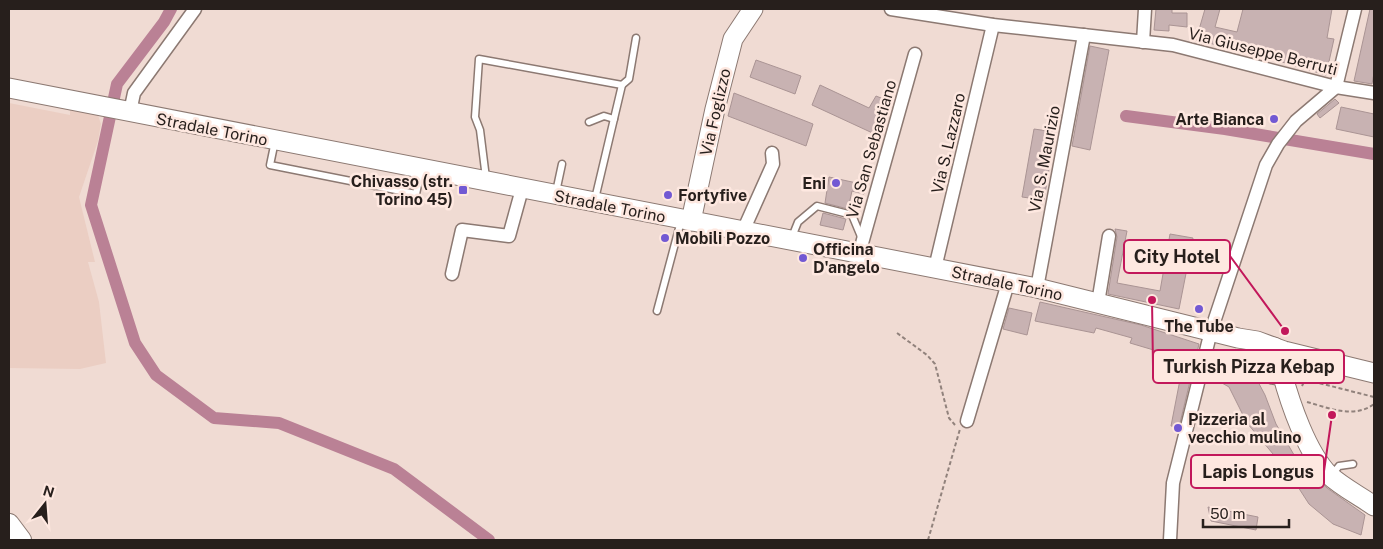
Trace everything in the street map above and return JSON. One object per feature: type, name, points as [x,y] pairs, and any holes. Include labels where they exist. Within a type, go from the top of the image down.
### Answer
[{"type":"main road","name":"Via Foglizzo","points":[[686,220],[733,39],[753,9]]},
{"type":"main road","name":"Stradale Torino","points":[[9,88],[790,241],[861,247],[935,268],[1037,288],[1238,338],[1257,341],[1279,349],[1374,373]]},
{"type":"main road","points":[[1238,338],[1270,369]]},
{"type":"main road","points":[[1279,349],[1264,352],[1277,395],[1287,410],[1300,408],[1323,468],[1331,476],[1374,506]]},
{"type":"main road","points":[[9,524],[21,540]]},
{"type":"street","points":[[124,111],[134,94],[195,9]]},
{"type":"street","name":"Via Giuseppe Berruti","points":[[891,9],[993,25],[1173,45],[1336,87],[1374,93]]},
{"type":"street","points":[[1143,42],[1145,9]]},
{"type":"street","points":[[1170,540],[1173,483],[1211,331],[1266,165],[1278,144],[1296,121],[1336,87],[1355,9]]},
{"type":"street","name":"Via S. Lazzaro","points":[[935,268],[993,25]]},
{"type":"street","name":"Via S. Maurizio","points":[[1037,288],[1084,35]]},
{"type":"street","name":"Via San Sebastiano","points":[[861,247],[915,54]]},
{"type":"street","points":[[743,232],[773,164],[772,153]]},
{"type":"street","points":[[452,274],[462,230],[509,236],[522,189]]},
{"type":"street","points":[[1098,303],[1109,236]]},
{"type":"street","points":[[964,424],[1008,283]]},
{"type":"lane","points":[[594,203],[622,84],[629,79],[636,38]]},
{"type":"lane","points":[[486,182],[480,130],[475,117],[479,59],[622,84]]},
{"type":"lane","points":[[589,122],[604,116],[614,119]]},
{"type":"lane","points":[[275,141],[270,165],[416,194],[421,169]]},
{"type":"lane","points":[[556,195],[562,164]]},
{"type":"lane","points":[[790,241],[798,222],[817,206],[852,215],[861,247]]},
{"type":"lane","points":[[657,311],[686,220]]},
{"type":"lane","points":[[1331,476],[1339,466],[1353,464]]},
{"type":"path","points":[[897,332],[927,355],[934,364],[949,418],[964,424],[928,540]]},
{"type":"path","points":[[1298,391],[1306,380],[1311,364]]},
{"type":"path","points":[[1306,380],[1374,397]]},
{"type":"path","points":[[1300,408],[1342,412],[1368,408],[1374,404]]},
{"type":"shaded area","points":[[9,103],[70,115],[70,110],[98,115],[101,124],[98,141],[79,197],[95,262],[88,262],[99,302],[106,363],[80,369],[9,368]]},
{"type":"building","points":[[1156,9],[1172,9],[1172,13],[1187,13],[1187,27],[1169,25],[1169,31],[1154,30]]},
{"type":"building","points":[[1205,9],[1220,9],[1215,27],[1237,32],[1243,9],[1332,9],[1327,38],[1334,39],[1326,75],[1255,54],[1257,47],[1219,37],[1217,45],[1196,40]]},
{"type":"building","points":[[1370,9],[1374,9],[1374,73],[1372,84],[1354,81]]},
{"type":"building","points":[[1090,46],[1109,50],[1090,150],[1072,146]]},
{"type":"building","points":[[756,60],[801,76],[795,94],[750,77]]},
{"type":"building","points":[[820,85],[869,108],[876,96],[891,102],[879,136],[812,105]]},
{"type":"building","points":[[734,93],[813,124],[806,146],[728,116]]},
{"type":"building","points":[[1335,99],[1339,103],[1320,118],[1317,114]]},
{"type":"building","points":[[1341,107],[1374,114],[1374,137],[1336,129]]},
{"type":"building","points":[[1034,129],[1055,132],[1044,200],[1022,197]]},
{"type":"building","points":[[829,177],[866,185],[864,194],[852,191],[848,209],[825,203]]},
{"type":"building","points":[[823,213],[846,219],[843,230],[820,225]]},
{"type":"building","points":[[1115,229],[1127,231],[1117,283],[1160,291],[1170,234],[1193,238],[1179,309],[1108,294],[1117,237]]},
{"type":"building","points":[[1040,302],[1141,325],[1199,344],[1179,427],[1171,426],[1184,359],[1130,343],[1132,338],[1096,328],[1094,333],[1035,321]]},
{"type":"building","points":[[1009,308],[1032,313],[1027,335],[1003,329]]},
{"type":"building","points":[[1214,351],[1247,361],[1265,395],[1276,424],[1297,460],[1327,488],[1365,515],[1361,535],[1333,524],[1309,504],[1289,473],[1247,423],[1229,387],[1208,375]]},
{"type":"building","points":[[1208,507],[1258,517],[1256,530],[1211,521]]},
{"type":"waterway","points":[[171,9],[164,22],[117,84],[91,205],[135,343],[156,375],[214,418],[279,423],[394,469],[489,540]]},
{"type":"waterway","points":[[1126,116],[1225,129],[1374,154]]},
{"type":"place","name":"Arte Bianca","points":[[1274,119]]},
{"type":"place","name":"Eni","points":[[836,183]]},
{"type":"place","name":"Chivasso (str. Torino 45)","points":[[463,190]]},
{"type":"place","name":"Fortyfive","points":[[668,195]]},
{"type":"place","name":"Mobili Pozzo","points":[[665,238]]},
{"type":"place","name":"Officina D'angelo","points":[[803,258]]},
{"type":"place","name":"Turkish Pizza Kebap","points":[[1152,300]]},
{"type":"place","name":"The Tube","points":[[1199,309]]},
{"type":"place","name":"City Hotel","points":[[1285,331]]},
{"type":"place","name":"Lapis Longus","points":[[1332,415]]},
{"type":"place","name":"Pizzeria al vecchio mulino","points":[[1178,428]]}]
